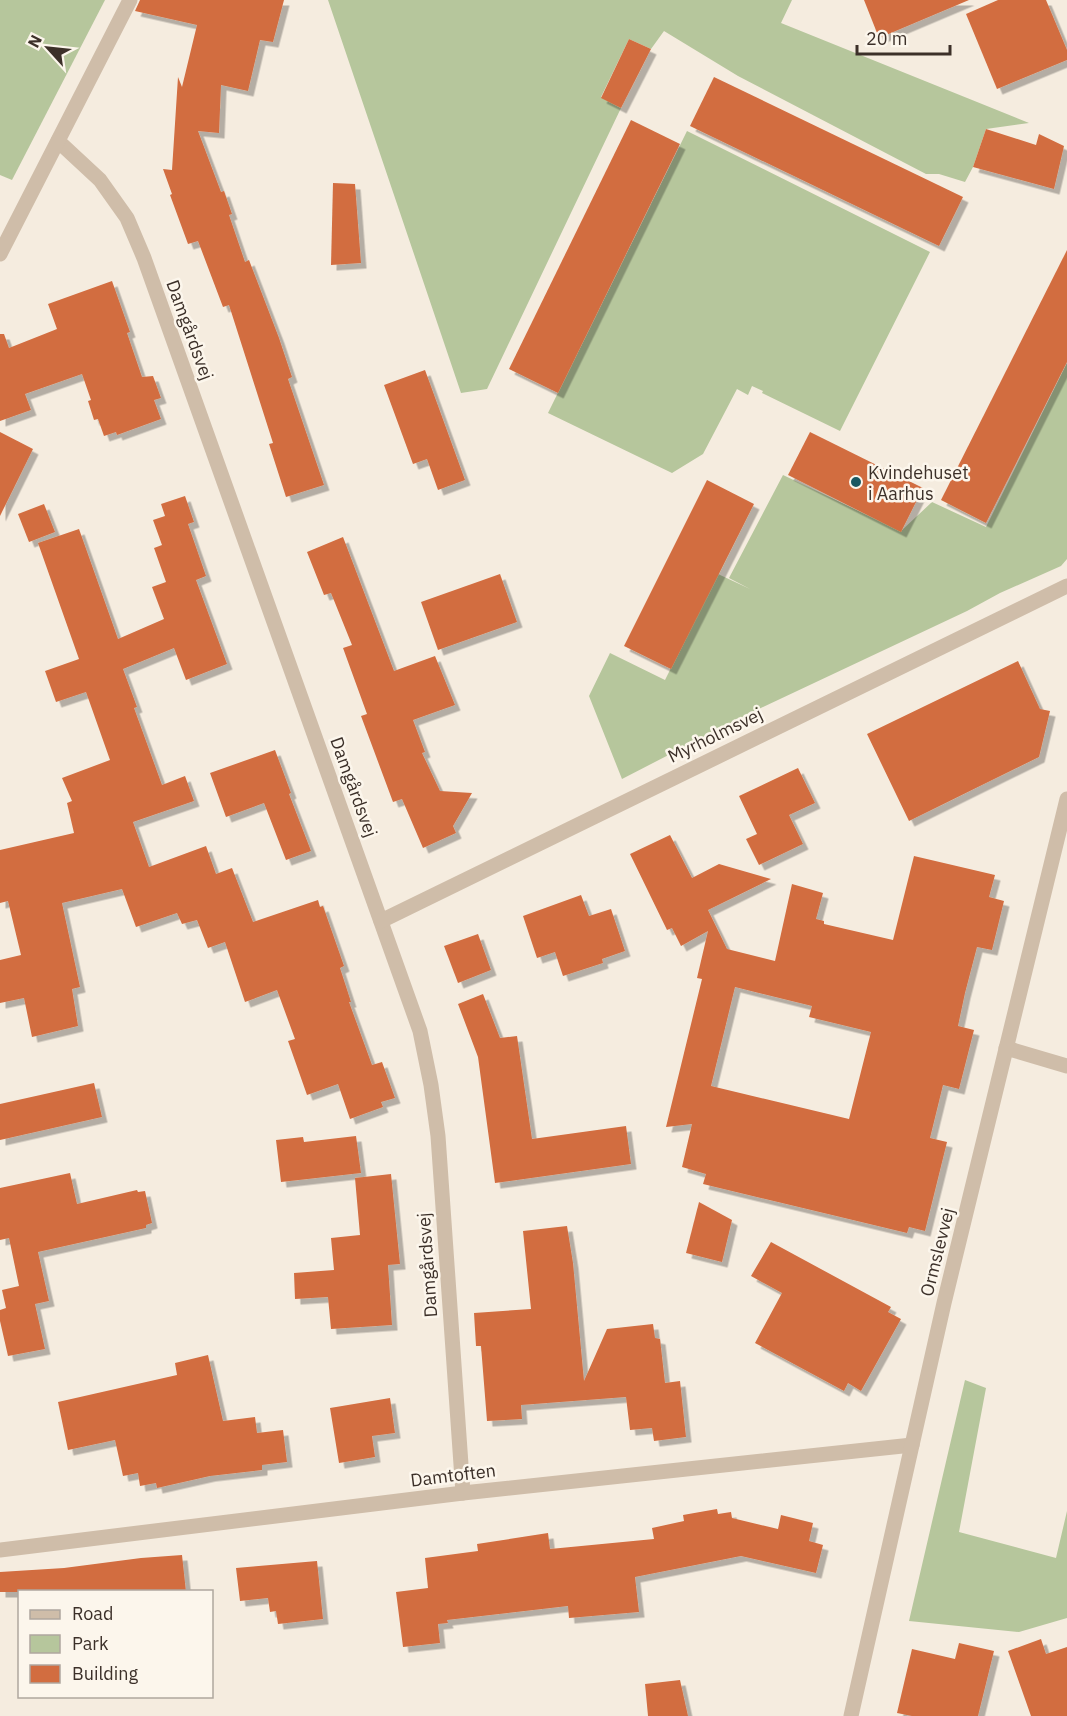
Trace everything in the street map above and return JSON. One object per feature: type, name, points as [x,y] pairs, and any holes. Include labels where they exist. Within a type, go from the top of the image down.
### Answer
[{"type":"street","points":[[0,254],[130,0]]},
{"type":"street","name":"Damgårdsvej","points":[[58,141],[100,180],[127,218],[144,258],[420,1031],[438,1136],[464,1493]]},
{"type":"street","name":"Myrholmsvej","points":[[381,921],[1067,586]]},
{"type":"street","name":"Ormslevvej","points":[[851,1716],[912,1445],[1067,799]]},
{"type":"street","points":[[1006,1047],[1067,1066]]},
{"type":"street","name":"Damtoften","points":[[1,1546],[912,1445]]},
{"type":"green space","points":[[0,0],[105,0],[12,180],[0,175]]},
{"type":"green space","points":[[328,0],[792,0],[781,23],[1029,123],[986,129],[973,167],[965,182],[939,174],[926,174],[738,76],[664,31],[651,49],[629,39],[601,97],[621,108],[487,389],[461,393]]},
{"type":"green space","points":[[687,131],[930,252],[840,431],[752,386],[748,395],[737,389],[703,454],[672,473],[548,413]]},
{"type":"green space","points":[[1067,363],[1067,559],[1061,566],[746,715],[622,779],[589,696],[610,653],[665,680],[718,574],[750,589],[729,578],[783,475],[901,531],[932,502],[986,527]]},
{"type":"green space","points":[[965,1380],[986,1388],[959,1532],[1056,1558],[1067,1511],[1067,1618],[1019,1632],[909,1621]]},
{"type":"building","points":[[140,0],[284,0],[273,42],[260,40],[248,91],[221,85],[219,133],[198,131],[221,192],[224,191],[232,214],[229,215],[245,262],[249,260],[279,338],[292,377],[288,379],[324,485],[286,497],[269,444],[273,443],[229,305],[223,307],[198,241],[188,244],[170,195],[172,194],[163,169],[172,170],[178,77],[182,87],[197,25],[135,11]]},
{"type":"building","points":[[864,0],[969,0],[879,38]]},
{"type":"building","points":[[998,0],[1046,0],[1067,50],[1067,60],[997,89],[966,14]]},
{"type":"building","points":[[629,39],[651,49],[621,108],[601,98]]},
{"type":"building","points":[[714,77],[963,197],[939,246],[690,126]]},
{"type":"building","points":[[631,120],[680,144],[558,393],[509,369]]},
{"type":"building","points":[[986,129],[1036,145],[1039,134],[1064,146],[1054,189],[973,167]]},
{"type":"building","points":[[333,183],[355,184],[361,263],[331,265]]},
{"type":"building","points":[[1067,250],[1067,362],[986,523],[941,500]]},
{"type":"building","points":[[112,281],[130,332],[127,333],[142,377],[153,376],[161,398],[154,400],[161,419],[117,435],[116,432],[104,436],[98,419],[94,420],[88,401],[91,400],[82,374],[25,394],[31,410],[0,421],[0,334],[4,334],[9,348],[57,329],[48,304]]},
{"type":"building","points":[[425,370],[465,480],[438,490],[427,459],[413,464],[384,385]]},
{"type":"building","points":[[0,432],[33,449],[0,516]]},
{"type":"building","name":"Kvindehuset i Aarhus","points":[[810,432],[923,488],[901,532],[788,475]]},
{"type":"building","points":[[707,480],[754,504],[671,669],[624,646]]},
{"type":"building","points":[[185,496],[194,522],[188,524],[206,576],[196,580],[227,664],[186,680],[174,648],[123,669],[137,707],[134,708],[162,785],[185,776],[194,801],[133,822],[149,867],[206,846],[216,874],[232,868],[253,922],[318,900],[320,907],[323,906],[344,966],[340,968],[351,1002],[349,1002],[372,1065],[382,1062],[395,1098],[381,1102],[383,1107],[350,1119],[338,1084],[307,1095],[288,1041],[295,1039],[277,990],[245,1002],[225,942],[208,948],[197,920],[182,924],[177,913],[136,927],[122,889],[62,903],[80,987],[72,989],[78,1026],[32,1037],[24,998],[0,1003],[0,960],[21,955],[8,901],[0,903],[0,850],[74,833],[67,803],[72,801],[62,778],[110,760],[86,692],[56,702],[45,671],[79,659],[38,543],[79,529],[118,639],[164,619],[152,587],[166,582],[154,548],[162,545],[153,520],[165,516],[161,504]]},
{"type":"building","points":[[44,504],[55,532],[29,542],[18,514]]},
{"type":"building","points":[[343,537],[394,671],[435,656],[455,705],[413,720],[425,752],[422,753],[440,791],[472,793],[453,826],[456,833],[423,848],[402,799],[393,802],[361,716],[367,714],[343,648],[352,645],[331,593],[324,595],[307,552]]},
{"type":"building","points":[[500,574],[517,622],[438,650],[421,602]]},
{"type":"building","points":[[1018,661],[1040,709],[1050,711],[1039,757],[909,821],[867,734]]},
{"type":"building","points":[[275,750],[311,851],[286,860],[264,803],[226,817],[210,773]]},
{"type":"building","points":[[798,768],[815,803],[789,815],[803,844],[759,865],[746,839],[757,834],[739,796]]},
{"type":"building","points":[[670,835],[692,878],[719,864],[771,879],[708,910],[727,949],[775,961],[792,884],[823,893],[816,919],[824,921],[824,924],[893,940],[914,856],[995,875],[989,897],[1004,901],[992,950],[977,947],[965,993],[958,1026],[974,1030],[959,1089],[943,1085],[930,1138],[947,1142],[925,1231],[909,1227],[907,1233],[703,1184],[706,1174],[682,1167],[692,1124],[666,1127],[702,979],[697,978],[708,931],[681,946],[672,928],[667,930],[630,854]],"holes":[[[735,987],[812,1006],[809,1017],[871,1032],[849,1119],[711,1086]]]},
{"type":"building","points":[[581,895],[589,916],[611,909],[625,951],[602,959],[603,963],[563,976],[555,952],[537,958],[523,916]]},
{"type":"building","points":[[478,934],[491,970],[458,983],[444,946]]},
{"type":"building","points":[[483,994],[500,1038],[517,1036],[532,1139],[626,1126],[631,1164],[495,1183],[478,1057],[458,1004]]},
{"type":"building","points":[[94,1083],[102,1117],[0,1140],[0,1104]]},
{"type":"building","points":[[356,1136],[361,1173],[281,1182],[276,1140],[303,1137],[304,1142]]},
{"type":"building","points":[[70,1173],[77,1204],[137,1190],[138,1192],[145,1191],[152,1223],[146,1225],[146,1228],[38,1252],[49,1301],[35,1304],[45,1349],[8,1356],[0,1321],[0,1310],[6,1308],[2,1290],[19,1286],[9,1238],[0,1240],[0,1188]]},
{"type":"building","points":[[391,1174],[400,1264],[388,1265],[392,1325],[331,1329],[328,1297],[295,1299],[294,1273],[334,1270],[331,1238],[360,1235],[355,1178]]},
{"type":"building","points":[[699,1202],[732,1220],[722,1262],[686,1253]]},
{"type":"building","points":[[567,1226],[573,1263],[584,1381],[607,1329],[653,1324],[655,1338],[660,1339],[665,1383],[680,1381],[686,1437],[654,1441],[652,1428],[630,1430],[626,1397],[521,1405],[522,1419],[487,1421],[481,1346],[476,1346],[474,1313],[531,1309],[523,1231]]},
{"type":"building","points":[[771,1242],[891,1307],[888,1312],[901,1319],[861,1391],[848,1383],[844,1391],[755,1343],[782,1293],[751,1276]]},
{"type":"building","points":[[208,1355],[223,1421],[255,1417],[257,1433],[283,1430],[287,1462],[262,1465],[262,1470],[210,1476],[157,1488],[156,1483],[140,1486],[138,1473],[123,1476],[115,1440],[68,1450],[58,1402],[177,1375],[175,1363]]},
{"type":"building","points":[[390,1398],[395,1433],[372,1436],[375,1457],[339,1463],[330,1408]]},
{"type":"building","points":[[717,1509],[718,1514],[731,1512],[732,1518],[778,1529],[781,1515],[813,1523],[809,1541],[823,1545],[816,1573],[741,1556],[635,1577],[639,1612],[569,1618],[568,1606],[447,1620],[448,1623],[438,1624],[440,1643],[403,1647],[396,1592],[428,1588],[425,1558],[478,1551],[477,1544],[548,1533],[550,1549],[654,1539],[652,1528],[684,1521],[683,1515]]},
{"type":"building","points":[[182,1555],[186,1590],[18,1590],[18,1592],[0,1592],[0,1572],[64,1568]]},
{"type":"building","points":[[317,1561],[323,1619],[278,1624],[276,1611],[270,1612],[268,1598],[240,1601],[236,1568]]},
{"type":"building","points":[[1041,1639],[1046,1654],[1067,1647],[1067,1716],[1031,1716],[1008,1651]]},
{"type":"building","points":[[959,1643],[994,1651],[978,1716],[912,1716],[897,1713],[912,1649],[955,1659]]},
{"type":"building","points":[[680,1680],[688,1716],[648,1716],[645,1684]]},
{"type":"place","name":"Kvindehuset i Aarhus","points":[[856,482]]}]
